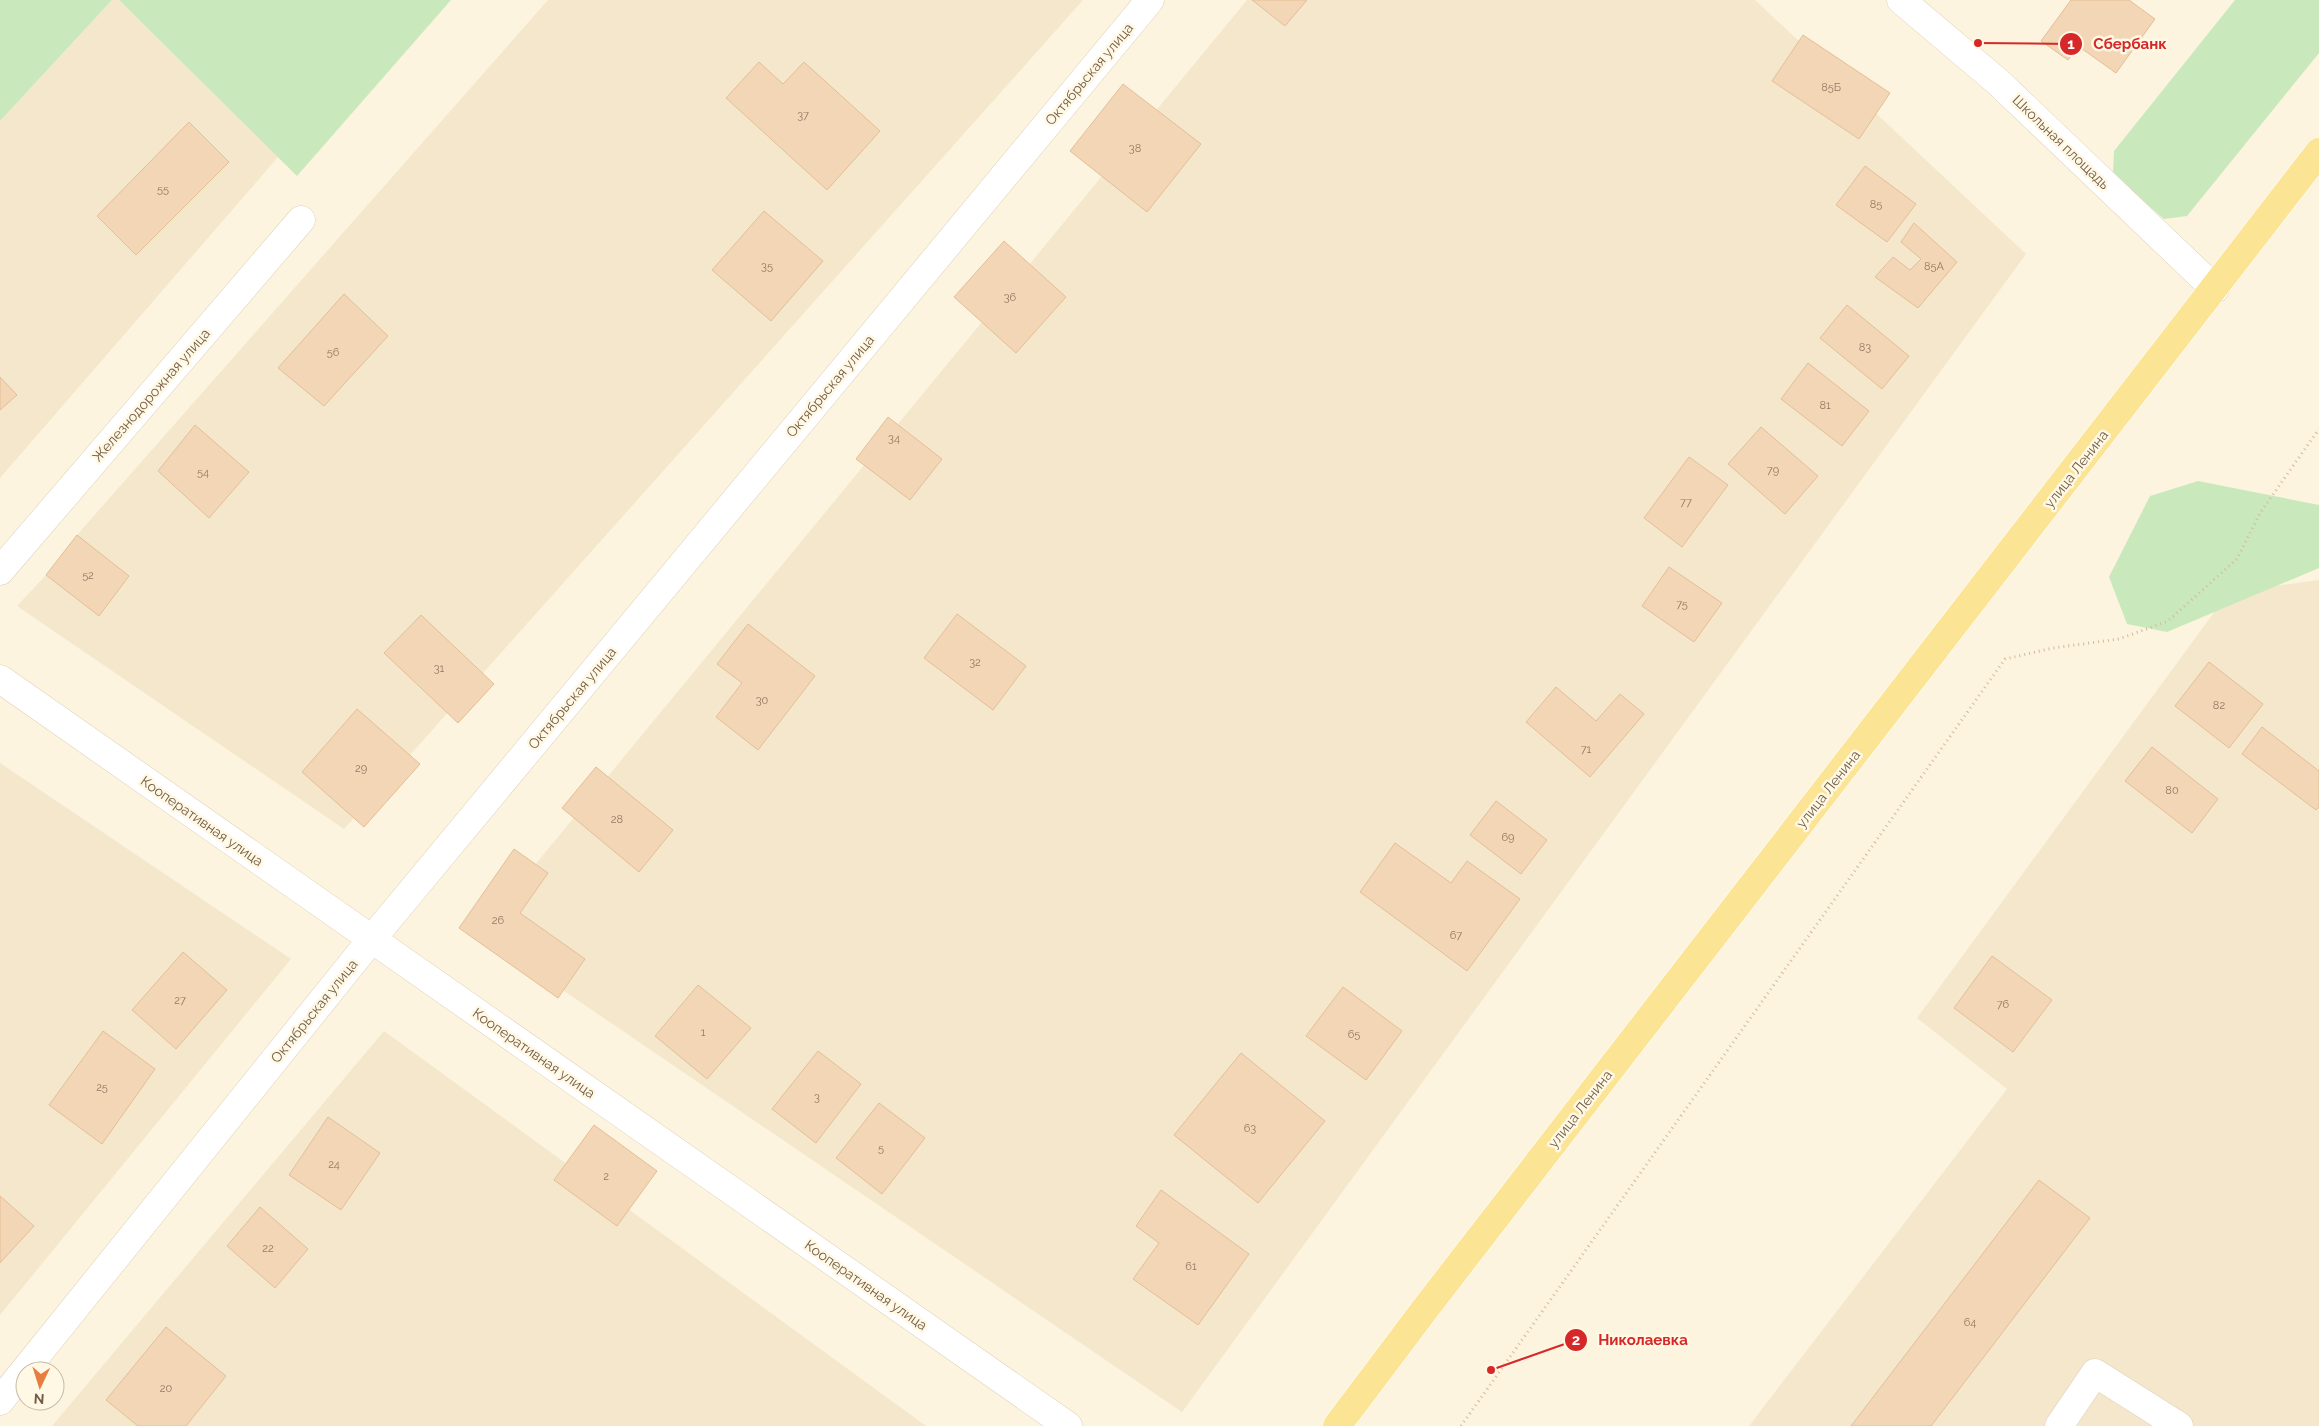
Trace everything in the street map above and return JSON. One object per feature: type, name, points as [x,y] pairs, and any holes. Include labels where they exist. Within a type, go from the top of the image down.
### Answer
[{"type":"main road","name":"улица Ленина","points":[[1337,1426],[2319,152]]},
{"type":"street","name":"Октябрьская улица","points":[[0,1401],[371,940],[1150,0]]},
{"type":"street","name":"Школьная площадь","points":[[1903,0],[1998,82],[2215,289]]},
{"type":"street","name":"Железнодорожная улица","points":[[0,571],[301,220]]},
{"type":"street","name":"Кооперативная улица","points":[[0,680],[1068,1426]]},
{"type":"street","points":[[2059,1426],[2095,1373],[2179,1426]]},
{"type":"path","points":[[1461,1426],[2004,659],[2053,648],[2119,639],[2168,621],[2237,559],[2260,513],[2319,429]]},
{"type":"shaded area","points":[[112,0],[119,0],[278,157],[0,478],[0,121]]},
{"type":"shaded area","points":[[548,0],[1083,0],[344,829],[17,606],[46,575],[77,535]]},
{"type":"shaded area","points":[[1247,0],[1755,0],[2026,254],[1182,1412],[479,933]]},
{"type":"shaded area","points":[[2319,580],[2319,1426],[1749,1426],[2007,1089],[1917,1018],[2229,592]]},
{"type":"shaded area","points":[[0,763],[291,959],[0,1315]]},
{"type":"shaded area","points":[[384,1031],[926,1426],[52,1426]]},
{"type":"green space","points":[[0,0],[112,0],[0,121]]},
{"type":"green space","points":[[119,0],[451,0],[297,176]]},
{"type":"green space","points":[[2235,0],[2319,0],[2319,53],[2187,216],[2164,219],[2113,175],[2114,151]]},
{"type":"green space","points":[[2198,481],[2319,505],[2319,568],[2167,632],[2127,624],[2109,577],[2150,496]]},
{"type":"building","points":[[1252,0],[1307,0],[1285,26]]},
{"type":"building","points":[[2071,0],[2129,0],[2155,19],[2116,73],[2078,46],[2068,60],[2041,41]]},
{"type":"building","points":[[1803,35],[1890,93],[1859,139],[1772,81]]},
{"type":"building","points":[[759,62],[783,84],[804,62],[880,131],[827,190],[726,98]]},
{"type":"building","points":[[1123,84],[1201,144],[1147,212],[1070,151]]},
{"type":"building","points":[[189,122],[229,162],[136,255],[97,216]]},
{"type":"building","points":[[1865,166],[1916,204],[1887,242],[1836,205]]},
{"type":"building","points":[[764,211],[823,261],[771,321],[712,270]]},
{"type":"building","points":[[1914,223],[1957,262],[1918,308],[1875,277],[1893,257],[1910,270],[1921,259],[1901,242]]},
{"type":"building","points":[[1004,241],[1066,297],[1016,353],[954,297]]},
{"type":"building","points":[[344,294],[388,336],[324,406],[278,368]]},
{"type":"building","points":[[1847,305],[1909,356],[1882,389],[1820,338]]},
{"type":"building","points":[[1808,363],[1869,411],[1842,446],[1781,399]]},
{"type":"building","points":[[0,377],[17,395],[0,410]]},
{"type":"building","points":[[888,417],[942,459],[910,500],[856,459]]},
{"type":"building","points":[[195,425],[249,472],[209,518],[158,471]]},
{"type":"building","points":[[1761,427],[1818,476],[1785,514],[1728,464]]},
{"type":"building","points":[[1689,457],[1728,485],[1682,547],[1644,518]]},
{"type":"building","points":[[77,535],[129,576],[99,616],[46,575]]},
{"type":"building","points":[[1669,567],[1722,603],[1694,642],[1642,606]]},
{"type":"building","points":[[957,614],[1026,666],[993,710],[924,658]]},
{"type":"building","points":[[421,615],[494,684],[458,723],[384,653]]},
{"type":"building","points":[[748,624],[815,676],[758,750],[716,717],[742,683],[717,664]]},
{"type":"building","points":[[2209,662],[2263,704],[2229,748],[2175,706]]},
{"type":"building","points":[[1556,687],[1596,721],[1620,694],[1644,714],[1590,777],[1526,722]]},
{"type":"building","points":[[357,709],[420,764],[364,827],[302,772]]},
{"type":"building","points":[[2262,727],[2319,771],[2319,807],[2316,810],[2242,754]]},
{"type":"building","points":[[2152,747],[2218,799],[2192,833],[2125,781]]},
{"type":"building","points":[[596,767],[673,830],[639,872],[562,808]]},
{"type":"building","points":[[1496,801],[1547,840],[1521,874],[1470,835]]},
{"type":"building","points":[[1395,843],[1451,883],[1467,861],[1520,899],[1467,971],[1360,892]]},
{"type":"building","points":[[514,849],[548,873],[520,913],[585,959],[558,998],[459,928]]},
{"type":"building","points":[[183,952],[227,990],[176,1049],[132,1010]]},
{"type":"building","points":[[1992,956],[2052,1000],[2013,1052],[1954,1008]]},
{"type":"building","points":[[698,985],[751,1028],[707,1079],[655,1036]]},
{"type":"building","points":[[1343,987],[1402,1031],[1366,1080],[1306,1036]]},
{"type":"building","points":[[103,1031],[155,1069],[102,1144],[49,1105]]},
{"type":"building","points":[[818,1051],[861,1084],[816,1143],[772,1109]]},
{"type":"building","points":[[1241,1053],[1325,1121],[1258,1203],[1174,1135]]},
{"type":"building","points":[[879,1103],[925,1138],[882,1194],[836,1158]]},
{"type":"building","points":[[328,1117],[380,1153],[341,1210],[289,1175]]},
{"type":"building","points":[[594,1125],[657,1171],[617,1226],[554,1180]]},
{"type":"building","points":[[2039,1180],[2090,1218],[1931,1426],[1851,1426]]},
{"type":"building","points":[[1161,1190],[1249,1254],[1198,1325],[1133,1279],[1159,1243],[1136,1226]]},
{"type":"building","points":[[0,1196],[34,1226],[0,1263]]},
{"type":"building","points":[[260,1207],[308,1249],[275,1288],[227,1246]]},
{"type":"building","points":[[166,1327],[226,1376],[186,1426],[138,1426],[106,1400]]},
{"type":"place","name":"Сбербанк","points":[[1978,43]]},
{"type":"place","name":"Николаевка","points":[[1491,1370]]}]
